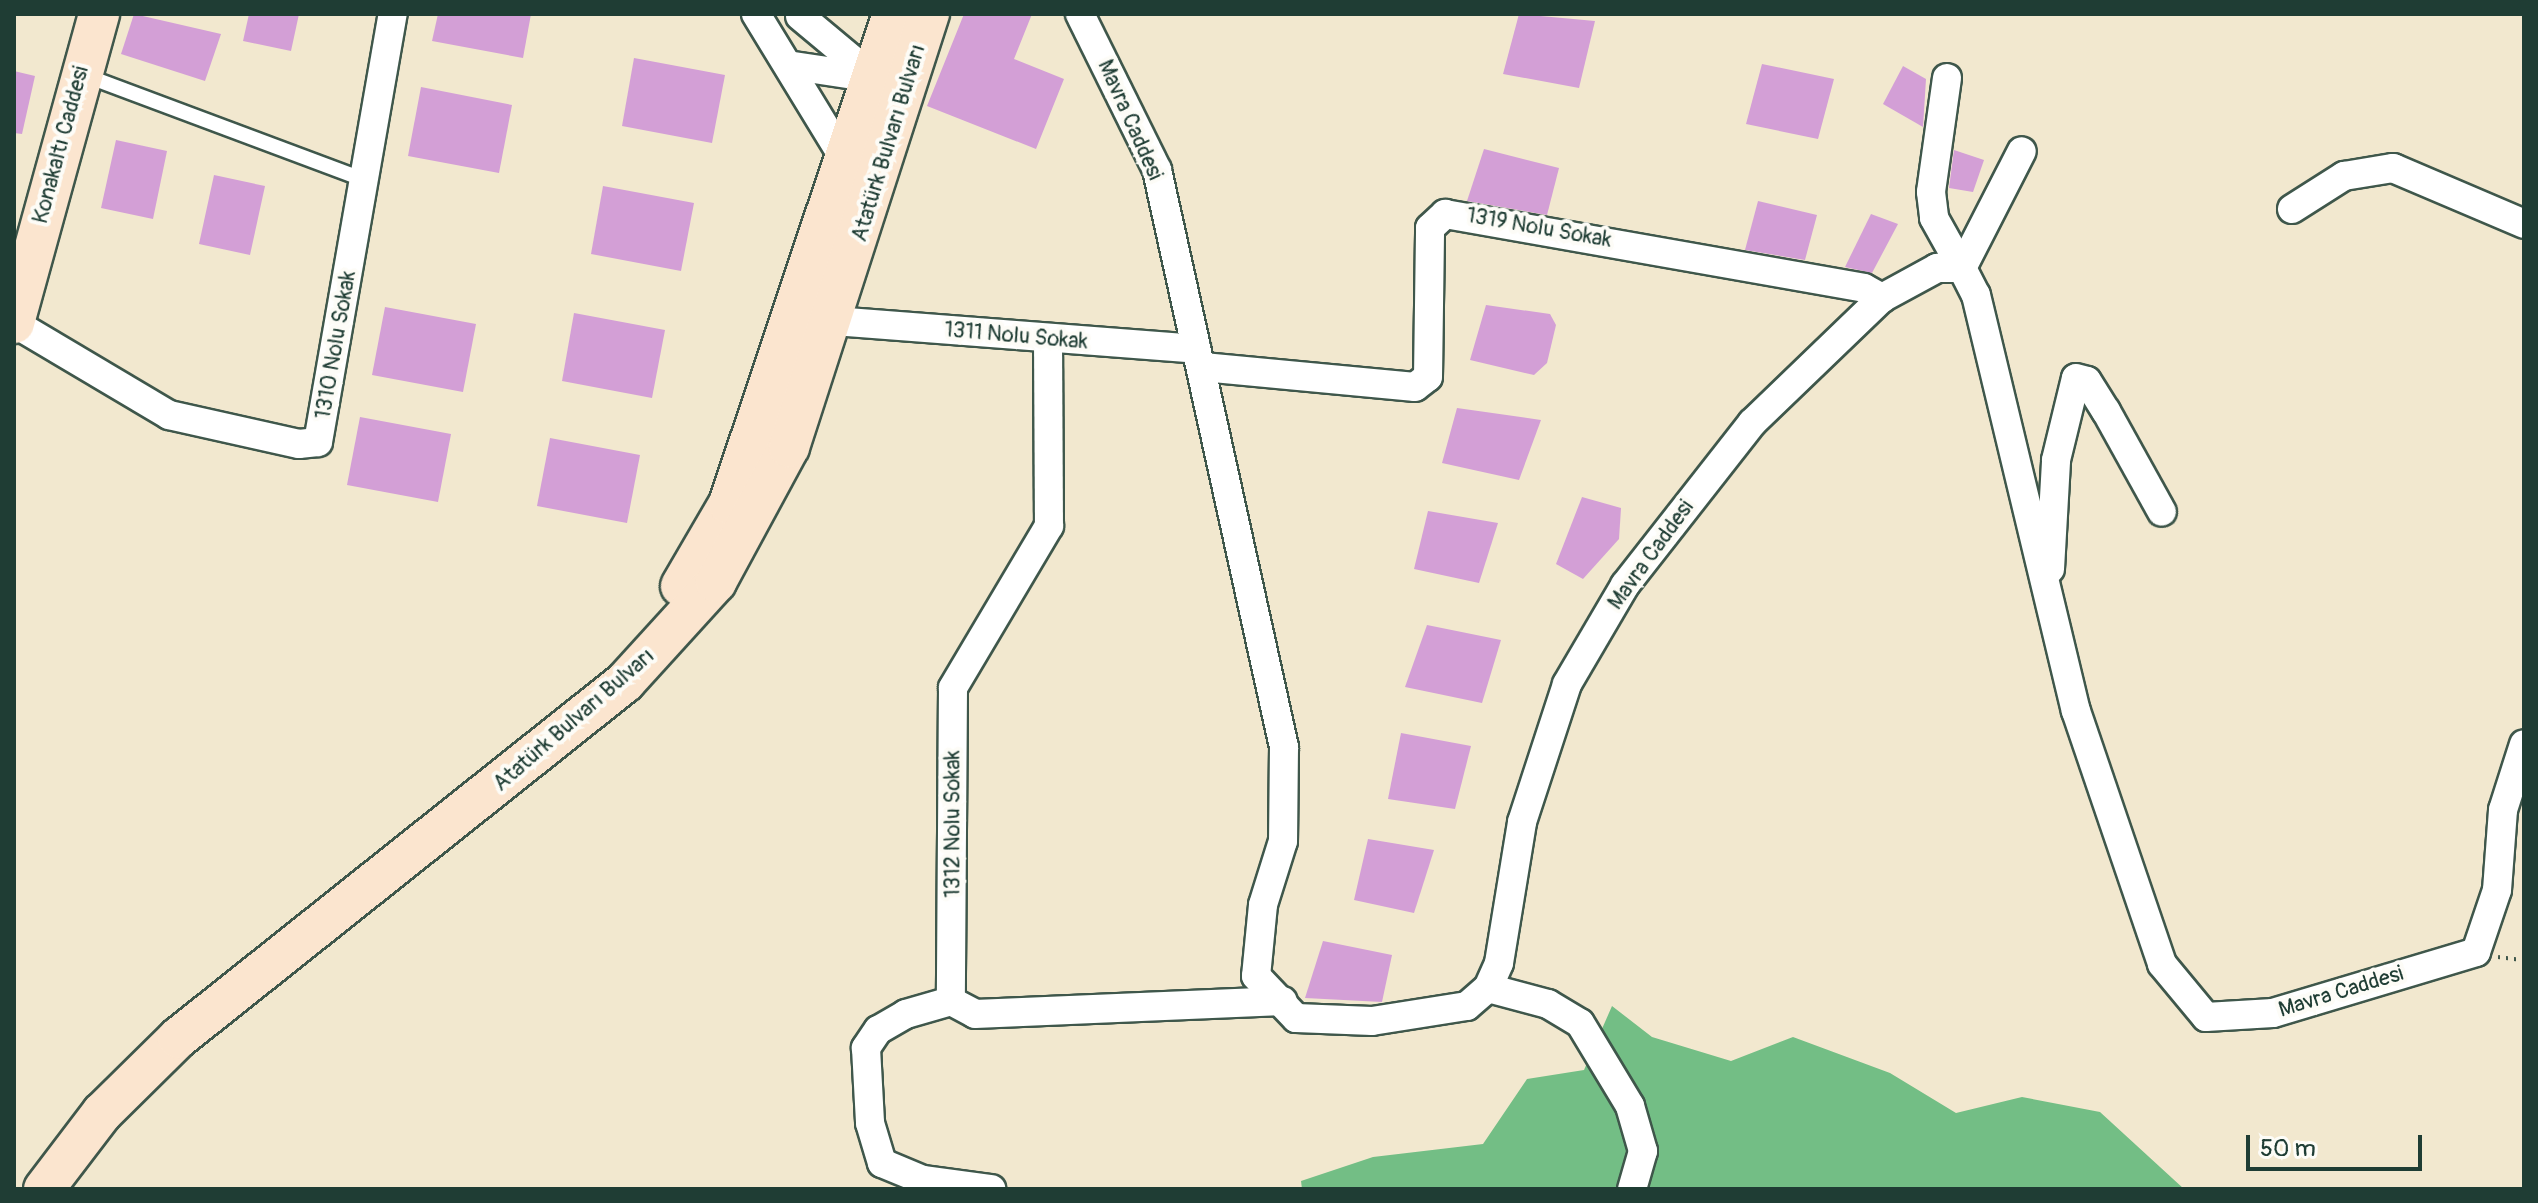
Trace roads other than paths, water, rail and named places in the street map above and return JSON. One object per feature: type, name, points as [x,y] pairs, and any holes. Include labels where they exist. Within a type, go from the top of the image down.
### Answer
[{"type":"street","name":"1310 Nolu Sokak","points":[[14,323],[169,415],[299,444],[318,442],[393,14]]},
{"type":"street","points":[[756,14],[794,66],[845,160]]},
{"type":"street","name":"Atatürk Bulvarı Bulvarı","points":[[44,1189],[102,1113],[178,1038],[445,831],[625,682],[689,616],[752,523],[835,321],[890,80],[893,14]]},
{"type":"street","name":"Atatürk Bulvarı Bulvarı","points":[[15,1189],[94,1081],[129,1048],[496,767],[658,618],[729,504],[845,160],[929,14]]},
{"type":"street","name":"Mavra Caddesi","points":[[1080,14],[1157,170],[1284,747],[1283,841],[1263,905],[1256,976],[1296,1018],[1372,1021],[1467,1006],[1488,988],[1499,963],[1522,822],[1567,684],[1625,585],[1752,423],[1882,298],[1937,268],[1962,268],[1976,295],[2076,711],[2162,964],[2206,1017],[2273,1013],[2476,952],[2495,900],[2503,810],[2524,744]]},
{"type":"street","name":"Konakaltı Caddesi","points":[[14,323],[96,15]]},
{"type":"street","points":[[797,15],[890,80]]},
{"type":"street","points":[[794,66],[890,80]]},
{"type":"street","points":[[1947,78],[1931,192],[1934,218],[1962,268]]},
{"type":"street","points":[[1962,268],[2022,151]]},
{"type":"street","points":[[2292,209],[2344,176],[2393,168],[2524,224]]},
{"type":"street","name":"1319 Nolu Sokak","points":[[1200,358],[1415,387],[1428,377],[1430,228],[1445,214],[1849,285],[1882,298]]},
{"type":"street","name":"1311 Nolu Sokak","points":[[835,321],[1048,338],[1200,358]]},
{"type":"street","name":"1312 Nolu Sokak","points":[[951,1001],[953,688],[1049,526],[1048,338]]},
{"type":"street","points":[[2049,598],[2056,460],[2076,378],[2087,381],[2162,512]]},
{"type":"street","points":[[1488,988],[1548,1004],[1580,1023],[1630,1106],[1643,1151],[1632,1189]]},
{"type":"street","points":[[991,1189],[923,1180],[882,1163],[870,1123],[866,1048],[878,1030],[906,1014],[951,1001],[975,1014],[1283,1001]]},
{"type":"lane","points":[[80,73],[365,180]]}]
